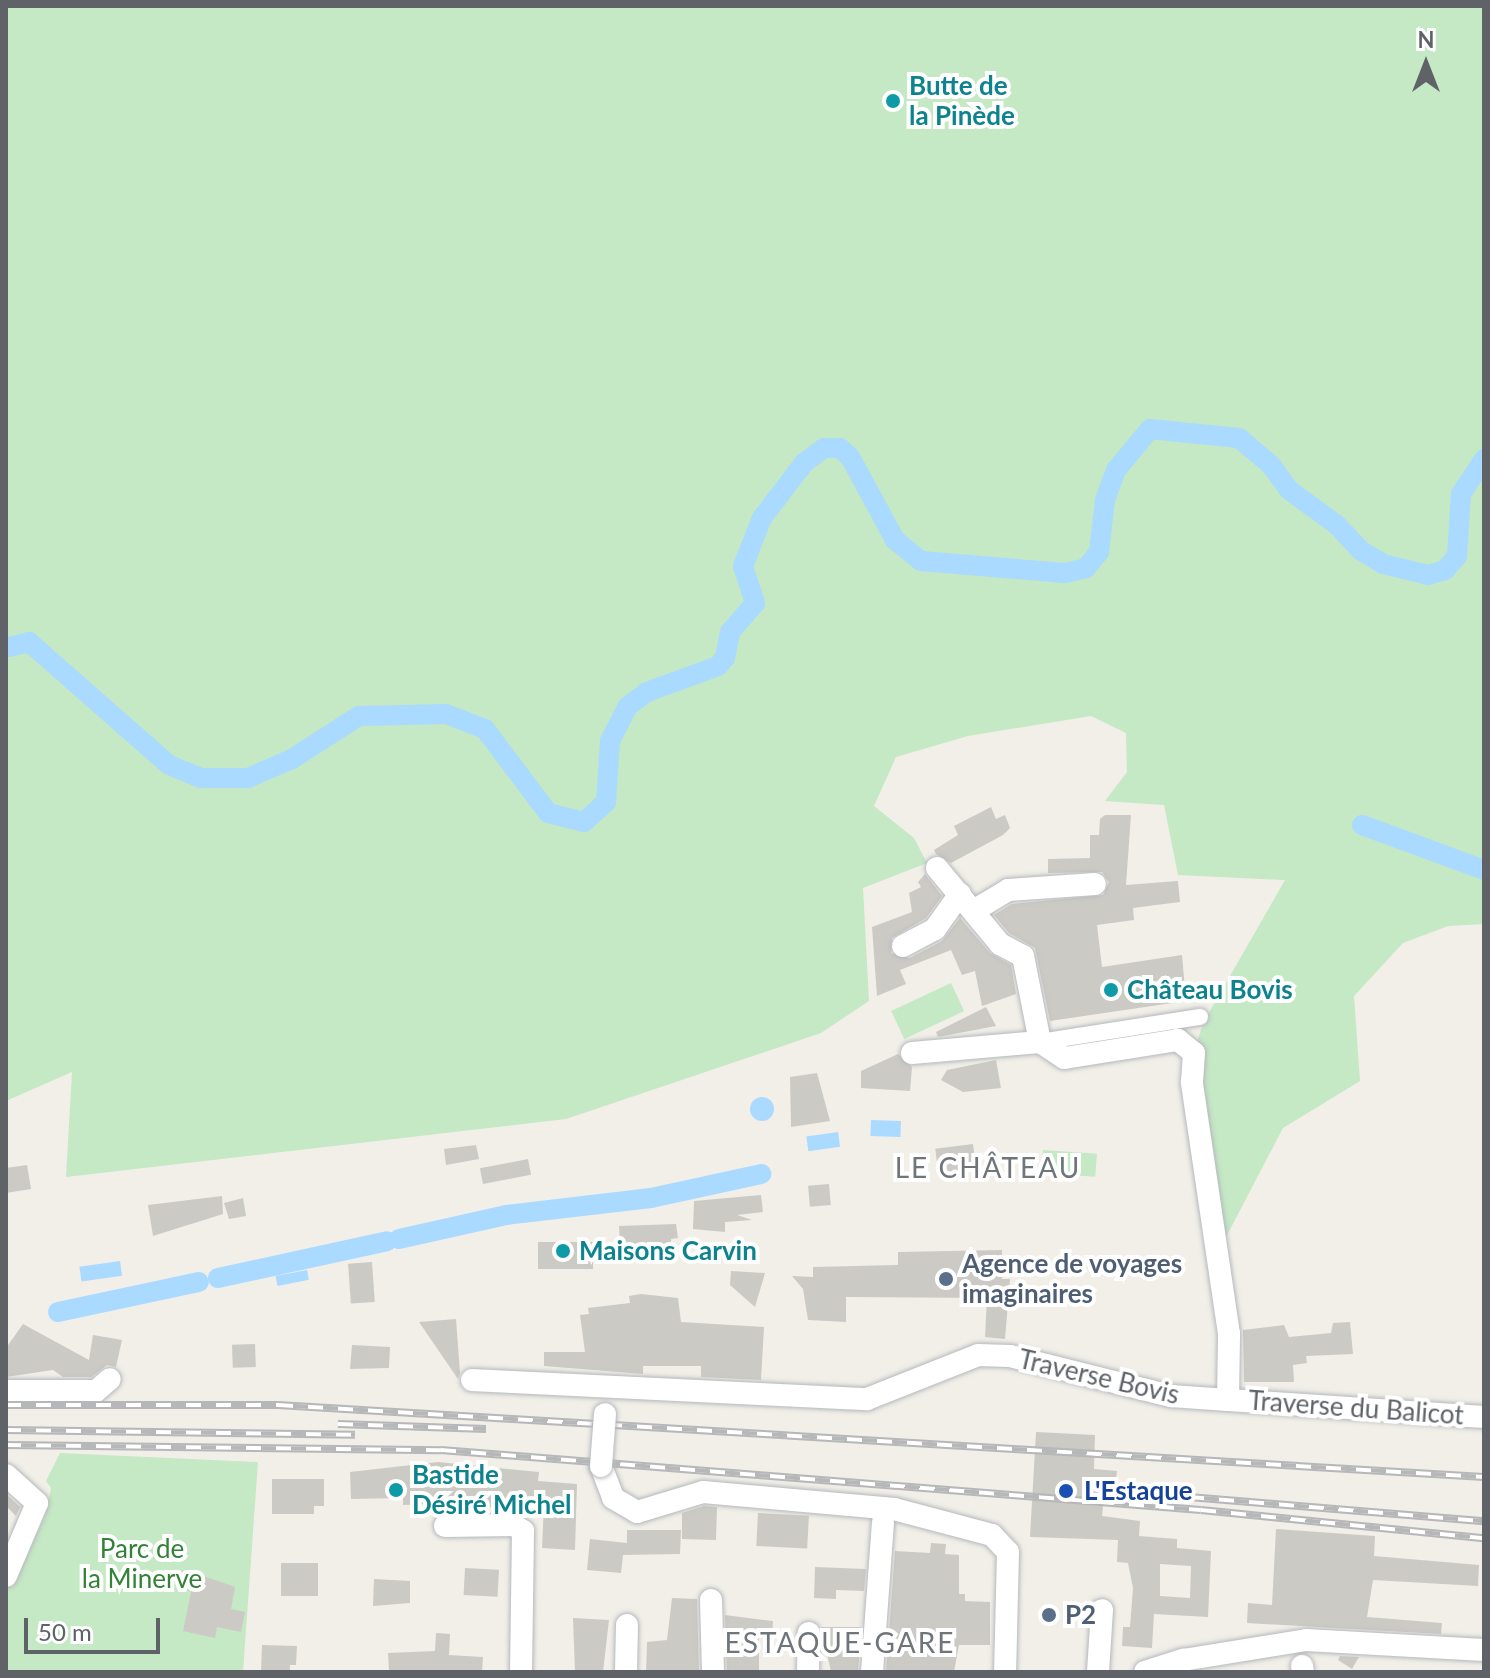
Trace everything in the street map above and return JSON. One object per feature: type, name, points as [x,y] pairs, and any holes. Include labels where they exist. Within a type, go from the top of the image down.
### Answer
[{"type":"street","points":[[937,868],[1000,944],[1023,956],[1040,1042],[1064,1058],[1178,1040],[1194,1053],[1192,1082],[1229,1334],[1228,1400]]},
{"type":"street","points":[[903,946],[935,929],[968,902],[1008,890],[1095,884]]},
{"type":"street","points":[[912,1053],[1040,1042],[1200,1017]]},
{"type":"street","name":"Traverse Bovis","points":[[472,1380],[867,1399],[978,1355],[1010,1356],[1171,1396],[1228,1400]]},
{"type":"street","points":[[6,1391],[96,1391],[110,1379]]},
{"type":"street","points":[[607,1388],[601,1466],[613,1498],[637,1512],[703,1492],[894,1509],[992,1535],[1008,1552],[1005,1672]]},
{"type":"street","name":"Traverse du Balicot","points":[[1228,1400],[1484,1417]]},
{"type":"street","points":[[6,1475],[37,1503],[6,1576]]},
{"type":"street","points":[[872,1672],[883,1522]]},
{"type":"street","points":[[445,1526],[514,1525],[523,1531],[521,1672]]},
{"type":"street","points":[[711,1600],[713,1672]]},
{"type":"street","points":[[1098,1672],[1102,1610]]},
{"type":"street","points":[[626,1672],[627,1625]]},
{"type":"street","points":[[808,1672],[809,1633]]},
{"type":"street","points":[[1145,1672],[1183,1660],[1306,1640],[1484,1650]]},
{"type":"green space","points":[[6,6],[1484,6],[1484,924],[1448,926],[1403,943],[1354,996],[1360,1081],[1283,1128],[1225,1239],[1188,1071],[1203,1023],[1285,880],[1178,875],[1164,805],[1105,801],[1127,772],[1126,733],[1091,716],[968,736],[896,757],[874,806],[914,838],[927,863],[863,888],[869,1001],[821,1033],[566,1119],[66,1177],[72,1072],[6,1101]]},
{"type":"green space","points":[[951,983],[964,1011],[904,1039],[891,1011]]},
{"type":"green space","points":[[1043,1150],[1097,1154],[1095,1177],[1041,1173]]},
{"type":"green space","name":"Parc de la Minerve","points":[[60,1453],[258,1462],[243,1672],[6,1672],[6,1586],[13,1587],[45,1516],[51,1488],[46,1481]]},
{"type":"water","points":[[762,1097],[773,1104],[774,1109],[767,1120],[762,1121],[751,1114],[750,1109],[757,1098]]},
{"type":"water","points":[[871,1120],[901,1121],[900,1137],[870,1136]]},
{"type":"water","points":[[838,1132],[840,1147],[808,1151],[806,1136]]},
{"type":"water","points":[[120,1261],[122,1276],[81,1282],[79,1267]]},
{"type":"water","points":[[307,1270],[309,1280],[277,1286],[276,1276]]},
{"type":"building","points":[[991,807],[996,819],[1005,815],[1010,828],[1003,835],[951,863],[936,854],[934,850],[958,835],[954,826]]},
{"type":"building","points":[[1105,815],[1131,815],[1126,885],[1178,881],[1180,902],[1133,908],[1134,920],[1097,925],[1102,967],[1182,955],[1186,1001],[1050,1021],[1035,948],[1009,933],[994,915],[1012,904],[1103,895],[1109,882],[1102,872],[1048,873],[1048,859],[1090,858],[1090,835],[1099,835],[1100,819]]},
{"type":"building","points":[[925,874],[942,896],[926,918],[892,938],[891,953],[910,958],[942,941],[960,918],[990,953],[1011,965],[1016,994],[982,1006],[975,971],[962,975],[951,950],[900,970],[906,984],[877,996],[872,927],[912,912],[909,893],[921,887],[918,882]]},
{"type":"building","points":[[986,1007],[996,1026],[938,1037],[936,1032]]},
{"type":"building","points":[[898,1054],[912,1067],[910,1091],[861,1088],[861,1071]]},
{"type":"building","points":[[996,1060],[1001,1088],[963,1092],[941,1080],[947,1070]]},
{"type":"building","points":[[817,1073],[830,1121],[791,1127],[790,1077]]},
{"type":"building","points":[[973,1144],[976,1169],[938,1173],[935,1149]]},
{"type":"building","points":[[476,1145],[479,1159],[446,1165],[444,1149]]},
{"type":"building","points":[[528,1159],[531,1175],[483,1184],[480,1168]]},
{"type":"building","points":[[27,1165],[31,1189],[6,1193],[6,1168]]},
{"type":"building","points":[[829,1184],[831,1205],[810,1207],[808,1186]]},
{"type":"building","points":[[761,1195],[763,1212],[737,1215],[752,1220],[725,1222],[725,1232],[693,1229],[694,1201]]},
{"type":"building","points":[[222,1196],[223,1214],[153,1236],[148,1205]]},
{"type":"building","points":[[243,1198],[246,1216],[229,1219],[224,1203]]},
{"type":"building","points":[[676,1224],[678,1238],[671,1239],[671,1244],[620,1245],[619,1226]]},
{"type":"building","name":"Maisons Carvin","points":[[538,1242],[593,1242],[593,1269],[538,1269]]},
{"type":"building","points":[[1002,1250],[1002,1279],[1010,1279],[1005,1339],[985,1337],[987,1298],[846,1297],[846,1322],[808,1320],[803,1289],[792,1276],[813,1277],[813,1267],[898,1265],[898,1252]]},
{"type":"building","points":[[372,1262],[375,1302],[351,1304],[348,1264]]},
{"type":"building","points":[[731,1271],[765,1273],[755,1307],[730,1285]]},
{"type":"building","points":[[641,1294],[678,1298],[681,1322],[764,1327],[761,1380],[701,1377],[701,1366],[643,1366],[643,1374],[544,1366],[544,1352],[585,1352],[580,1315],[589,1314],[588,1308],[630,1303],[629,1296]]},
{"type":"building","points":[[456,1319],[460,1373],[458,1379],[419,1322]]},
{"type":"building","points":[[1350,1322],[1353,1354],[1306,1356],[1307,1363],[1293,1365],[1294,1382],[1244,1382],[1243,1330],[1284,1325],[1289,1337],[1331,1333],[1333,1323]]},
{"type":"building","points":[[23,1324],[89,1360],[93,1335],[122,1340],[116,1367],[107,1365],[91,1377],[63,1377],[53,1370],[6,1377],[6,1348]]},
{"type":"building","points":[[255,1344],[256,1367],[233,1368],[232,1345]]},
{"type":"building","points":[[352,1345],[390,1347],[389,1368],[350,1369]]},
{"type":"building","points":[[1036,1432],[1095,1435],[1094,1469],[1117,1471],[1115,1487],[1105,1486],[1102,1516],[1140,1521],[1139,1536],[1177,1539],[1177,1548],[1211,1551],[1208,1617],[1154,1614],[1152,1648],[1122,1646],[1123,1627],[1130,1627],[1133,1588],[1128,1563],[1117,1562],[1118,1540],[1030,1537]],"holes":[[[1160,1564],[1191,1566],[1190,1598],[1160,1596]]]},
{"type":"building","points":[[438,1462],[539,1472],[538,1481],[577,1484],[575,1550],[542,1548],[544,1504],[454,1510],[453,1503],[403,1505],[403,1498],[351,1499],[350,1472]]},
{"type":"building","points":[[272,1479],[324,1479],[324,1506],[314,1506],[314,1514],[272,1514]]},
{"type":"building","points":[[6,1494],[20,1507],[16,1516],[6,1506]]},
{"type":"building","points":[[704,1506],[717,1507],[716,1540],[682,1539],[682,1513]]},
{"type":"building","points":[[758,1513],[809,1516],[807,1549],[756,1546]]},
{"type":"building","points":[[1276,1529],[1375,1536],[1374,1556],[1479,1565],[1478,1586],[1373,1580],[1367,1617],[1442,1623],[1441,1634],[1247,1623],[1248,1603],[1272,1605]]},
{"type":"building","points":[[627,1530],[681,1530],[680,1554],[623,1555],[621,1573],[587,1570],[590,1539],[627,1543]]},
{"type":"building","points":[[931,1543],[946,1544],[945,1554],[959,1555],[959,1594],[965,1594],[965,1601],[990,1602],[990,1645],[959,1645],[954,1672],[886,1672],[895,1551],[930,1553]]},
{"type":"building","points":[[281,1563],[318,1563],[318,1596],[281,1596]]},
{"type":"building","points":[[135,1564],[145,1575],[135,1584],[125,1573]]},
{"type":"building","points":[[815,1567],[866,1569],[864,1591],[836,1590],[836,1599],[814,1598]]},
{"type":"building","points":[[465,1568],[499,1570],[498,1597],[464,1595]]},
{"type":"building","points":[[195,1573],[235,1587],[231,1609],[245,1612],[241,1632],[217,1627],[215,1638],[183,1631]]},
{"type":"building","points":[[374,1579],[410,1581],[410,1603],[373,1606]]},
{"type":"building","points":[[672,1598],[697,1599],[699,1672],[646,1672],[647,1642],[667,1640]]},
{"type":"building","points":[[725,1615],[773,1621],[772,1639],[759,1639],[759,1672],[727,1672]]},
{"type":"building","points":[[573,1618],[609,1620],[603,1672],[575,1672]]},
{"type":"building","points":[[821,1627],[861,1627],[858,1672],[831,1672]]},
{"type":"building","points":[[436,1633],[450,1634],[449,1655],[483,1657],[482,1672],[389,1672],[388,1653],[435,1651]]},
{"type":"building","points":[[262,1645],[297,1646],[296,1665],[290,1665],[290,1672],[261,1672]]},
{"type":"building","points":[[1340,1656],[1359,1657],[1352,1669],[1338,1660]]},
{"type":"waterway","points":[[9,647],[29,642],[169,765],[201,778],[248,778],[292,759],[359,716],[446,714],[485,729],[548,813],[584,822],[606,802],[610,741],[627,707],[647,692],[718,666],[725,658],[730,632],[755,603],[743,566],[762,518],[804,463],[824,448],[840,448],[850,457],[895,540],[921,561],[1065,573],[1086,568],[1099,552],[1105,500],[1116,470],[1150,429],[1239,438],[1271,465],[1289,490],[1337,525],[1360,550],[1383,564],[1428,575],[1445,570],[1457,556],[1461,494],[1484,459]]},
{"type":"waterway","points":[[1362,825],[1484,870]]},
{"type":"waterway","points":[[399,1239],[506,1215],[651,1198],[761,1174]]},
{"type":"waterway","points":[[218,1278],[387,1241]]},
{"type":"waterway","points":[[58,1312],[199,1282]]},
{"type":"railway","points":[[6,1405],[278,1405],[1484,1477]]},
{"type":"railway","points":[[338,1424],[486,1429]]},
{"type":"railway","points":[[6,1430],[355,1435]]},
{"type":"railway","points":[[6,1445],[441,1450],[1201,1510],[1484,1538]]},
{"type":"railway","points":[[1189,1497],[1484,1521]]},
{"type":"place","name":"Butte de la Pinède","points":[[893,101]]},
{"type":"place","name":"Château Bovis","points":[[1111,990]]},
{"type":"place","name":"Maisons Carvin","points":[[563,1251]]},
{"type":"place","name":"Agence de voyages imaginaires","points":[[946,1279]]},
{"type":"place","name":"Bastide Désiré Michel","points":[[396,1490]]},
{"type":"place","name":"L'Estaque","points":[[1066,1491]]},
{"type":"place","name":"P2","points":[[1049,1615]]},
{"type":"district","name":"LE CHÂTEAU","points":[[988,1167]]},
{"type":"district","name":"ESTAQUE-GARE","points":[[840,1642]]}]
